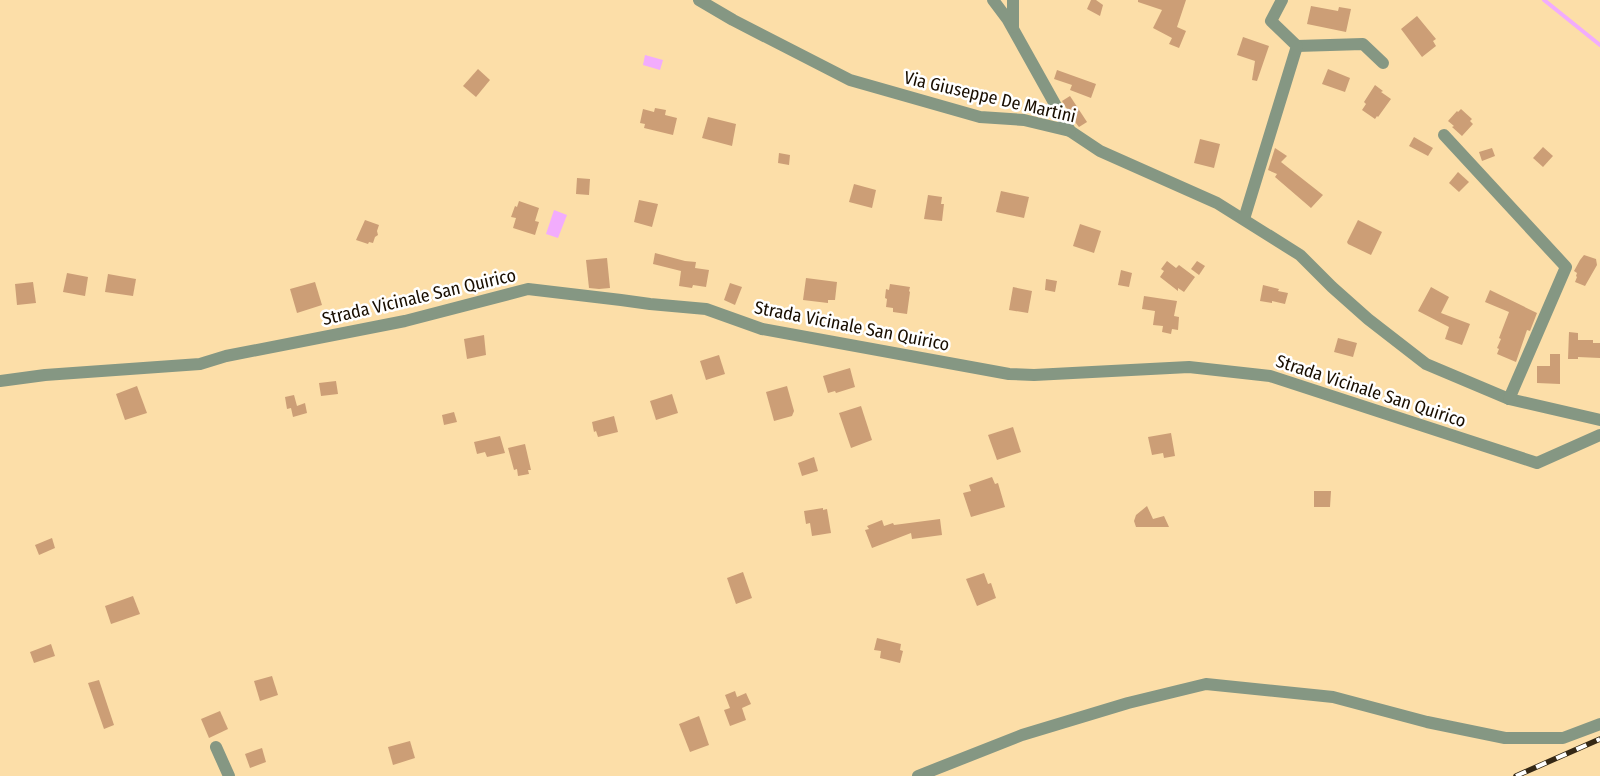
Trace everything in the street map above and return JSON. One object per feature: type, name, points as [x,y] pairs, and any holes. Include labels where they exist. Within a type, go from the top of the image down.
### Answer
[{"type":"street","name":"Via Giuseppe De Martini","points":[[699,0],[733,20],[850,80],[980,117],[1024,120],[1070,131],[1100,151],[1217,203],[1300,255],[1368,319],[1426,364],[1510,399],[1600,420]]},
{"type":"street","points":[[993,0],[1012,29],[1070,131]]},
{"type":"street","points":[[1012,29],[1013,0]]},
{"type":"street","points":[[1282,0],[1271,21],[1297,46],[1363,44],[1383,63]]},
{"type":"street","points":[[1244,219],[1297,46]]},
{"type":"street","points":[[1444,135],[1566,267],[1510,399]]},
{"type":"street","name":"Strada Vicinale San Quirico","points":[[0,381],[45,375],[200,364],[226,356],[405,321],[528,289],[706,309],[762,329],[1009,374],[1034,375],[1190,367],[1270,376],[1538,463],[1600,435]]},
{"type":"street","points":[[918,776],[1022,735],[1128,703],[1206,684],[1333,697],[1428,722],[1505,738],[1563,738],[1600,724]]},
{"type":"street","points":[[216,747],[229,776]]},
{"type":"shaded area","points":[[645,55],[663,60],[660,70],[643,65]]},
{"type":"shaded area","points":[[554,210],[567,215],[558,238],[546,234]]},
{"type":"building","points":[[1091,0],[1096,0],[1103,5],[1100,16],[1087,9]]},
{"type":"building","points":[[1138,0],[1186,0],[1177,27],[1186,31],[1179,48],[1169,44],[1172,38],[1153,28],[1162,10],[1138,2]]},
{"type":"building","points":[[1311,6],[1338,11],[1339,7],[1351,9],[1346,32],[1307,24]]},
{"type":"building","points":[[1417,16],[1436,39],[1433,41],[1436,46],[1422,57],[1401,29]]},
{"type":"building","points":[[1243,37],[1269,46],[1257,81],[1252,80],[1255,61],[1237,55]]},
{"type":"building","points":[[478,69],[490,80],[476,97],[463,86]]},
{"type":"building","points":[[1328,69],[1350,78],[1345,92],[1322,84]]},
{"type":"building","points":[[1057,70],[1096,84],[1091,98],[1070,90],[1072,85],[1054,79]]},
{"type":"building","points":[[1375,85],[1391,99],[1375,119],[1362,110],[1366,104],[1364,102]]},
{"type":"building","points":[[1070,96],[1087,122],[1079,127],[1062,101]]},
{"type":"building","points":[[655,108],[666,110],[665,115],[677,118],[673,135],[644,128],[645,124],[640,123],[643,109],[654,112]]},
{"type":"building","points":[[1461,109],[1472,119],[1470,121],[1473,124],[1462,136],[1448,121]]},
{"type":"building","points":[[708,117],[736,124],[732,146],[702,138]]},
{"type":"building","points":[[1414,137],[1433,148],[1428,156],[1409,146]]},
{"type":"building","points":[[1200,139],[1220,144],[1214,168],[1194,163]]},
{"type":"building","points":[[1543,147],[1553,156],[1543,167],[1533,158]]},
{"type":"building","points":[[1275,148],[1287,156],[1281,162],[1323,195],[1311,208],[1275,177],[1277,174],[1268,170]]},
{"type":"building","points":[[1492,148],[1495,156],[1482,161],[1479,152]]},
{"type":"building","points":[[779,153],[790,155],[789,165],[778,163]]},
{"type":"building","points":[[1458,172],[1469,182],[1459,192],[1449,183]]},
{"type":"building","points":[[577,178],[590,179],[589,195],[576,194]]},
{"type":"building","points":[[854,184],[876,190],[872,208],[849,202]]},
{"type":"building","points":[[1001,191],[1029,197],[1024,218],[996,212]]},
{"type":"building","points":[[928,195],[942,197],[941,204],[944,204],[942,221],[924,219]]},
{"type":"building","points":[[639,200],[658,204],[652,227],[634,222]]},
{"type":"building","points":[[519,201],[539,208],[535,221],[539,222],[535,235],[513,228],[516,218],[511,217]]},
{"type":"building","points":[[365,220],[379,225],[378,235],[373,243],[369,242],[368,244],[356,240]]},
{"type":"building","points":[[1358,220],[1382,232],[1371,255],[1347,242]]},
{"type":"building","points":[[1080,224],[1101,231],[1094,253],[1073,246]]},
{"type":"building","points":[[655,253],[696,262],[695,268],[709,270],[706,287],[693,285],[692,288],[679,286],[681,271],[653,264]]},
{"type":"building","points":[[1584,255],[1596,259],[1597,265],[1585,286],[1575,282],[1577,273],[1574,271]]},
{"type":"building","points":[[607,258],[610,288],[589,288],[586,260]]},
{"type":"building","points":[[1167,261],[1176,268],[1179,265],[1195,277],[1184,292],[1178,288],[1178,291],[1160,277],[1164,271],[1161,269]]},
{"type":"building","points":[[1197,261],[1205,266],[1199,275],[1191,269]]},
{"type":"building","points":[[1121,270],[1132,273],[1129,287],[1118,285]]},
{"type":"building","points":[[67,273],[88,277],[85,296],[63,292]]},
{"type":"building","points":[[108,274],[136,279],[133,296],[105,292]]},
{"type":"building","points":[[806,278],[837,282],[835,300],[828,300],[828,303],[803,300]]},
{"type":"building","points":[[1046,279],[1057,281],[1055,292],[1045,290]]},
{"type":"building","points":[[33,282],[36,303],[17,305],[15,284]]},
{"type":"building","points":[[315,282],[322,305],[297,313],[290,289]]},
{"type":"building","points":[[730,283],[742,287],[735,305],[724,300]]},
{"type":"building","points":[[890,284],[910,287],[907,314],[893,312],[893,308],[886,307],[886,289],[889,290]]},
{"type":"building","points":[[1263,285],[1288,293],[1285,304],[1260,301]]},
{"type":"building","points":[[1013,287],[1032,291],[1028,313],[1009,310]]},
{"type":"building","points":[[1431,287],[1449,297],[1441,313],[1470,324],[1462,345],[1445,339],[1449,327],[1418,311]]},
{"type":"building","points":[[1490,290],[1537,313],[1530,331],[1527,330],[1516,362],[1497,354],[1499,349],[1497,348],[1501,339],[1499,338],[1509,312],[1485,302]]},
{"type":"building","points":[[1144,296],[1177,301],[1174,316],[1179,317],[1178,330],[1172,329],[1171,334],[1162,332],[1163,326],[1153,325],[1155,311],[1142,309]]},
{"type":"building","points":[[1569,332],[1578,333],[1578,340],[1593,340],[1593,343],[1600,343],[1600,358],[1578,357],[1578,359],[1568,359]]},
{"type":"building","points":[[484,335],[486,355],[467,359],[464,339]]},
{"type":"building","points":[[1338,338],[1357,343],[1353,357],[1334,352]]},
{"type":"building","points":[[1550,354],[1560,354],[1560,384],[1537,383],[1537,366],[1550,366]]},
{"type":"building","points":[[719,355],[725,374],[706,380],[700,361]]},
{"type":"building","points":[[850,368],[855,387],[836,393],[835,391],[828,393],[823,376]]},
{"type":"building","points":[[336,381],[338,394],[321,396],[319,383]]},
{"type":"building","points":[[137,386],[147,413],[125,420],[116,394]]},
{"type":"building","points":[[787,386],[794,411],[792,416],[774,421],[766,392]]},
{"type":"building","points":[[672,394],[678,413],[656,420],[650,401]]},
{"type":"building","points":[[294,395],[297,406],[305,403],[307,413],[293,417],[291,408],[287,409],[285,397]]},
{"type":"building","points":[[861,406],[872,440],[851,448],[839,413]]},
{"type":"building","points":[[454,412],[457,422],[444,425],[442,415]]},
{"type":"building","points":[[614,416],[618,432],[598,437],[596,431],[594,432],[592,422]]},
{"type":"building","points":[[1013,427],[1021,452],[997,460],[988,435]]},
{"type":"building","points":[[1171,433],[1175,456],[1164,458],[1163,453],[1152,455],[1148,437]]},
{"type":"building","points":[[500,436],[505,453],[487,457],[485,452],[477,454],[474,442]]},
{"type":"building","points":[[525,444],[531,470],[528,470],[529,474],[518,476],[517,469],[514,470],[508,448]]},
{"type":"building","points":[[814,457],[818,471],[802,476],[798,463]]},
{"type":"building","points":[[992,477],[995,484],[998,483],[1005,507],[971,517],[963,493],[971,491],[969,485]]},
{"type":"building","points":[[1314,491],[1331,491],[1330,507],[1314,507]]},
{"type":"building","points":[[1147,506],[1153,519],[1164,516],[1169,527],[1136,527],[1134,521],[1136,515]]},
{"type":"building","points":[[823,508],[823,510],[827,509],[831,533],[812,536],[810,523],[806,524],[804,511]]},
{"type":"building","points":[[940,519],[942,535],[912,539],[911,533],[872,548],[865,530],[869,529],[867,526],[882,520],[884,526],[893,523],[894,525]]},
{"type":"building","points":[[52,538],[55,548],[39,555],[35,545]]},
{"type":"building","points":[[743,572],[752,598],[736,604],[727,578]]},
{"type":"building","points":[[984,573],[988,584],[991,583],[996,598],[977,606],[966,579]]},
{"type":"building","points":[[133,596],[140,614],[111,624],[105,606]]},
{"type":"building","points":[[877,638],[901,644],[900,650],[903,651],[900,663],[880,658],[881,651],[874,650]]},
{"type":"building","points":[[51,644],[55,656],[34,663],[30,652]]},
{"type":"building","points":[[272,676],[278,695],[260,701],[254,681]]},
{"type":"building","points":[[99,680],[114,725],[104,729],[88,683]]},
{"type":"building","points":[[735,691],[737,697],[746,693],[751,704],[742,708],[746,720],[730,726],[724,710],[730,708],[725,695]]},
{"type":"building","points":[[220,711],[228,729],[209,738],[201,719]]},
{"type":"building","points":[[699,716],[709,745],[690,752],[679,724]]},
{"type":"building","points":[[410,741],[415,758],[393,765],[388,747]]},
{"type":"building","points":[[262,748],[266,762],[250,768],[245,754]]},
{"type":"waterway","points":[[1544,0],[1600,45]]},
{"type":"railway","points":[[1516,776],[1600,739]]}]
